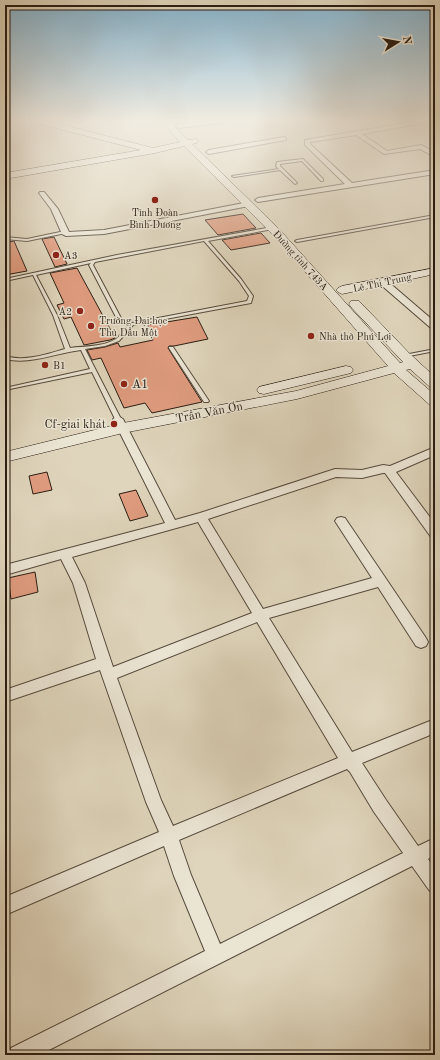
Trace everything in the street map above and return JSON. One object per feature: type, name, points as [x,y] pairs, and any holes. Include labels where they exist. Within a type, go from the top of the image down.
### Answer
[{"type":"main road","points":[[5,176],[43,169]]},
{"type":"main road","name":"Đường tỉnh 743A","points":[[217,169],[254,200],[297,241],[336,292]]},
{"type":"main road","points":[[232,173],[244,186]]},
{"type":"main road","name":"Đường tỉnh 743A","points":[[254,200],[272,228],[336,292],[401,362],[435,402]]},
{"type":"main road","name":"Lê Thị Trung","points":[[336,292],[435,271]]},
{"type":"main road","name":"Đường tỉnh 743A","points":[[401,362],[435,384]]},
{"type":"main road","name":"Trần Văn Ơn","points":[[5,457],[121,423],[206,401],[401,362]]},
{"type":"main road","name":"Trần Văn Ơn","points":[[5,445],[121,423],[297,395],[401,362]]},
{"type":"street","points":[[333,169],[350,185]]},
{"type":"street","points":[[42,194],[54,209],[66,234],[73,234],[104,232],[254,200],[435,172]]},
{"type":"street","points":[[383,282],[435,328]]},
{"type":"street","points":[[121,423],[172,525]]},
{"type":"street","points":[[5,570],[202,517],[335,473],[362,474],[383,469],[391,470],[435,451]]},
{"type":"street","points":[[391,470],[390,472],[395,482],[425,519],[435,534]]},
{"type":"street","points":[[202,517],[349,761],[356,767],[380,806],[435,884]]},
{"type":"street","points":[[341,521],[421,642]]},
{"type":"street","points":[[65,554],[79,583],[106,668],[154,802],[169,836],[185,882],[216,956]]},
{"type":"street","points":[[5,696],[106,668],[260,615],[381,581]]},
{"type":"street","points":[[5,906],[169,836],[435,726]]},
{"type":"street","points":[[18,1055],[435,846]]},
{"type":"lane","points":[[232,173],[276,169]]},
{"type":"lane","points":[[282,169],[294,183]]},
{"type":"lane","points":[[312,169],[322,180]]},
{"type":"lane","points":[[297,241],[435,216]]},
{"type":"lane","points":[[5,280],[94,261],[272,228]]},
{"type":"lane","points":[[5,238],[27,240],[65,232]]},
{"type":"lane","points":[[94,261],[91,265],[120,321],[132,324],[249,302],[251,296],[240,280],[205,240]]},
{"type":"lane","points":[[34,274],[55,314],[68,350]]},
{"type":"lane","points":[[5,361],[37,358],[68,350],[96,347],[118,340],[132,324]]},
{"type":"lane","points":[[82,348],[121,423]]},
{"type":"lane","points":[[171,348],[206,401]]},
{"type":"lane","points":[[401,362],[435,350]]},
{"type":"lane","points":[[5,352],[7,358],[13,360]]},
{"type":"lane","points":[[5,389],[93,370]]},
{"type":"building","points":[[243,214],[256,228],[218,235],[205,220]]},
{"type":"building","points":[[261,233],[270,243],[231,250],[222,240]]},
{"type":"building","points":[[54,237],[67,264],[55,267],[42,239]]},
{"type":"building","points":[[14,241],[27,271],[5,275],[5,243]]},
{"type":"building","name":"A2","points":[[77,268],[115,338],[84,345],[71,317],[64,319],[57,305],[64,303],[50,273]]},
{"type":"building","points":[[197,317],[208,339],[169,346],[168,348],[202,402],[152,413],[145,403],[124,408],[101,358],[92,360],[87,350],[118,343],[120,347],[153,340],[148,325]]},
{"type":"building","points":[[47,472],[52,490],[33,494],[29,476]]},
{"type":"building","points":[[136,490],[148,516],[130,521],[119,494]]},
{"type":"building","points":[[35,572],[38,592],[11,599],[8,578]]},
{"type":"place","name":"Tỉnh Đoàn Bình Dương","points":[[155,200]]},
{"type":"place","name":"A3","points":[[56,255]]},
{"type":"place","name":"A2","points":[[80,311]]},
{"type":"place","name":"Trường Đại học Thủ Dầu Một","points":[[91,326]]},
{"type":"place","name":"Nhà thờ Phú Lợi","points":[[311,336]]},
{"type":"place","name":"B1","points":[[45,365]]},
{"type":"place","name":"A1","points":[[124,384]]},
{"type":"place","name":"Cf-giai khát","points":[[114,424]]}]
